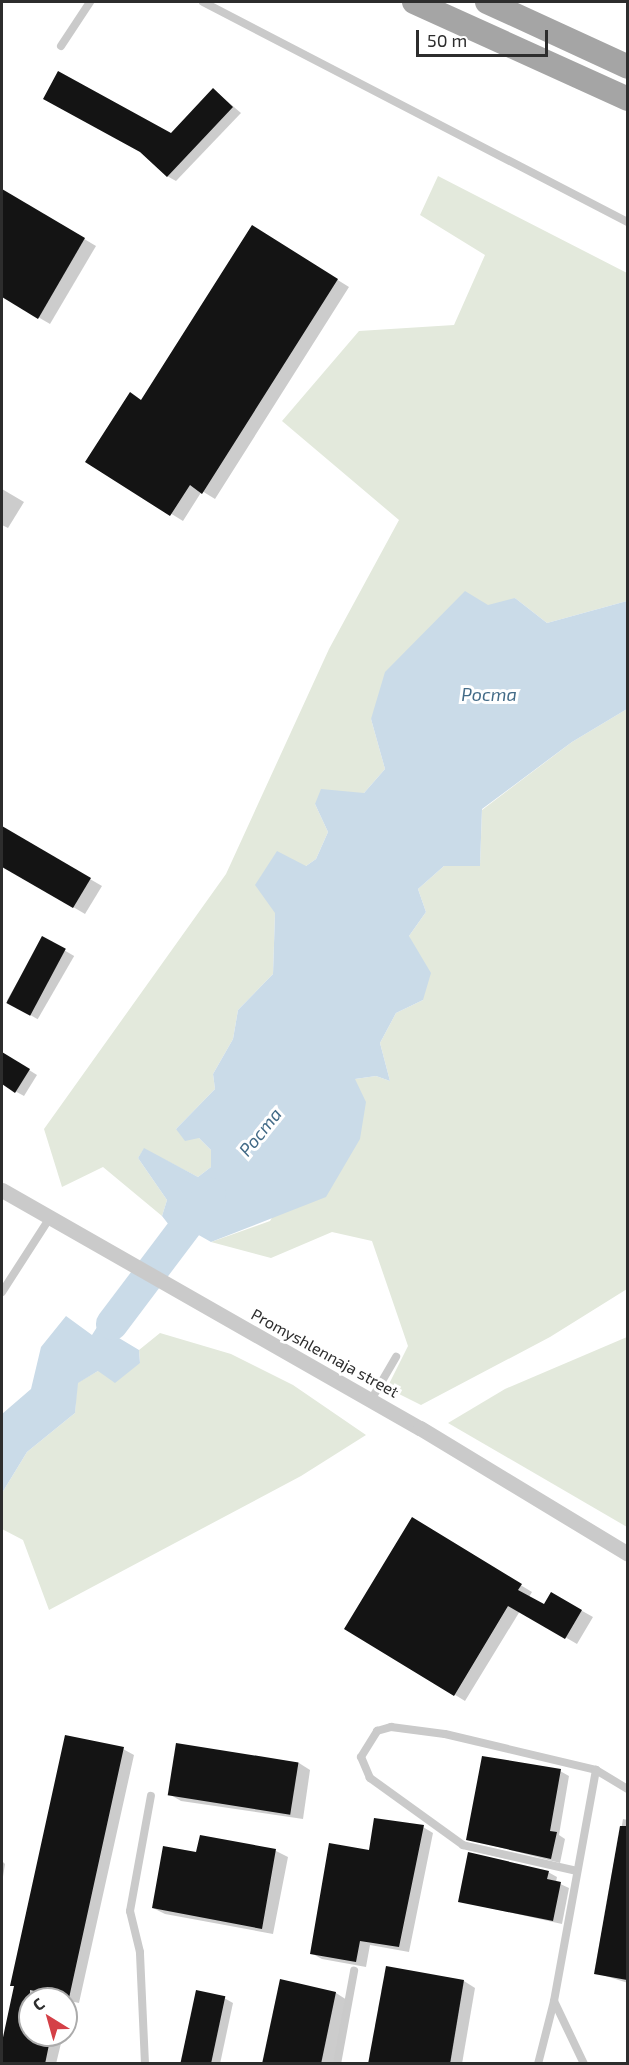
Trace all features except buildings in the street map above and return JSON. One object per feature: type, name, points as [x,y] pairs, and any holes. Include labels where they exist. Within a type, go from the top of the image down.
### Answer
[{"type":"main road","points":[[414,2],[627,99]]},
{"type":"main road","points":[[487,2],[627,67]]},
{"type":"street","name":"Promyshlennaja street","points":[[2,1190],[49,1219],[371,1400],[627,1554]]},
{"type":"lane","points":[[61,46],[90,2]]},
{"type":"lane","points":[[203,2],[627,222]]},
{"type":"lane","points":[[2,1292],[49,1219]]},
{"type":"lane","points":[[371,1400],[396,1357]]},
{"type":"lane","points":[[576,1871],[463,1845],[370,1778],[361,1757],[377,1731],[391,1727],[445,1734],[596,1770],[627,1789]]},
{"type":"lane","points":[[538,2064],[554,2001],[596,1770]]},
{"type":"lane","points":[[145,2064],[141,1952],[130,1911],[151,1796]]},
{"type":"lane","points":[[337,2064],[354,1971]]},
{"type":"lane","points":[[554,2001],[584,2064]]},
{"type":"shaded area","points":[[438,176],[627,273],[627,601],[547,623],[515,598],[371,719],[385,769],[364,793],[315,804],[328,832],[316,859],[306,866],[275,913],[273,974],[238,1010],[233,1039],[213,1074],[215,1089],[176,1129],[199,1138],[211,1150],[211,1167],[198,1177],[144,1149],[138,1158],[167,1200],[162,1216],[103,1167],[62,1187],[44,1129],[226,874],[329,649],[399,520],[282,421],[359,331],[454,325],[485,255],[420,215]]},
{"type":"shaded area","points":[[627,709],[627,1289],[550,1337],[421,1405],[387,1388],[408,1346],[372,1241],[332,1232],[271,1258],[211,1242],[270,1221],[355,1079],[376,1076],[390,1081],[380,1043],[396,1013],[423,1000],[409,936],[426,912],[418,889],[444,866],[480,865],[482,810],[572,742]]},
{"type":"shaded area","points":[[160,1333],[231,1354],[293,1385],[366,1435],[301,1476],[49,1610],[23,1540],[2,1529],[2,1493],[27,1452],[75,1413],[77,1383],[98,1371],[140,1363],[139,1350]]},
{"type":"shaded area","points":[[627,1337],[627,1527],[448,1423],[505,1389]]},
{"type":"water","name":"Роста","points":[[465,591],[488,605],[515,598],[547,623],[627,601],[627,709],[572,742],[482,809],[480,866],[444,866],[418,889],[426,912],[409,936],[431,973],[423,1000],[396,1013],[380,1043],[390,1081],[376,1076],[355,1079],[366,1102],[360,1139],[326,1197],[211,1242],[181,1225],[169,1225],[162,1216],[167,1200],[138,1158],[144,1148],[198,1177],[211,1167],[211,1150],[199,1138],[185,1141],[176,1129],[215,1089],[213,1074],[233,1039],[238,1010],[273,974],[275,913],[255,885],[277,851],[306,866],[316,859],[328,832],[315,804],[321,789],[364,793],[385,769],[371,719],[385,672]]},
{"type":"water","points":[[134,1286],[141,1293],[119,1338],[139,1350],[140,1363],[115,1383],[98,1371],[78,1383],[75,1413],[27,1452],[2,1493],[2,1414],[31,1389],[41,1347],[66,1316],[92,1335],[106,1313]]},
{"type":"waterway","name":"Роста","points":[[112,1324],[210,1194]]}]
